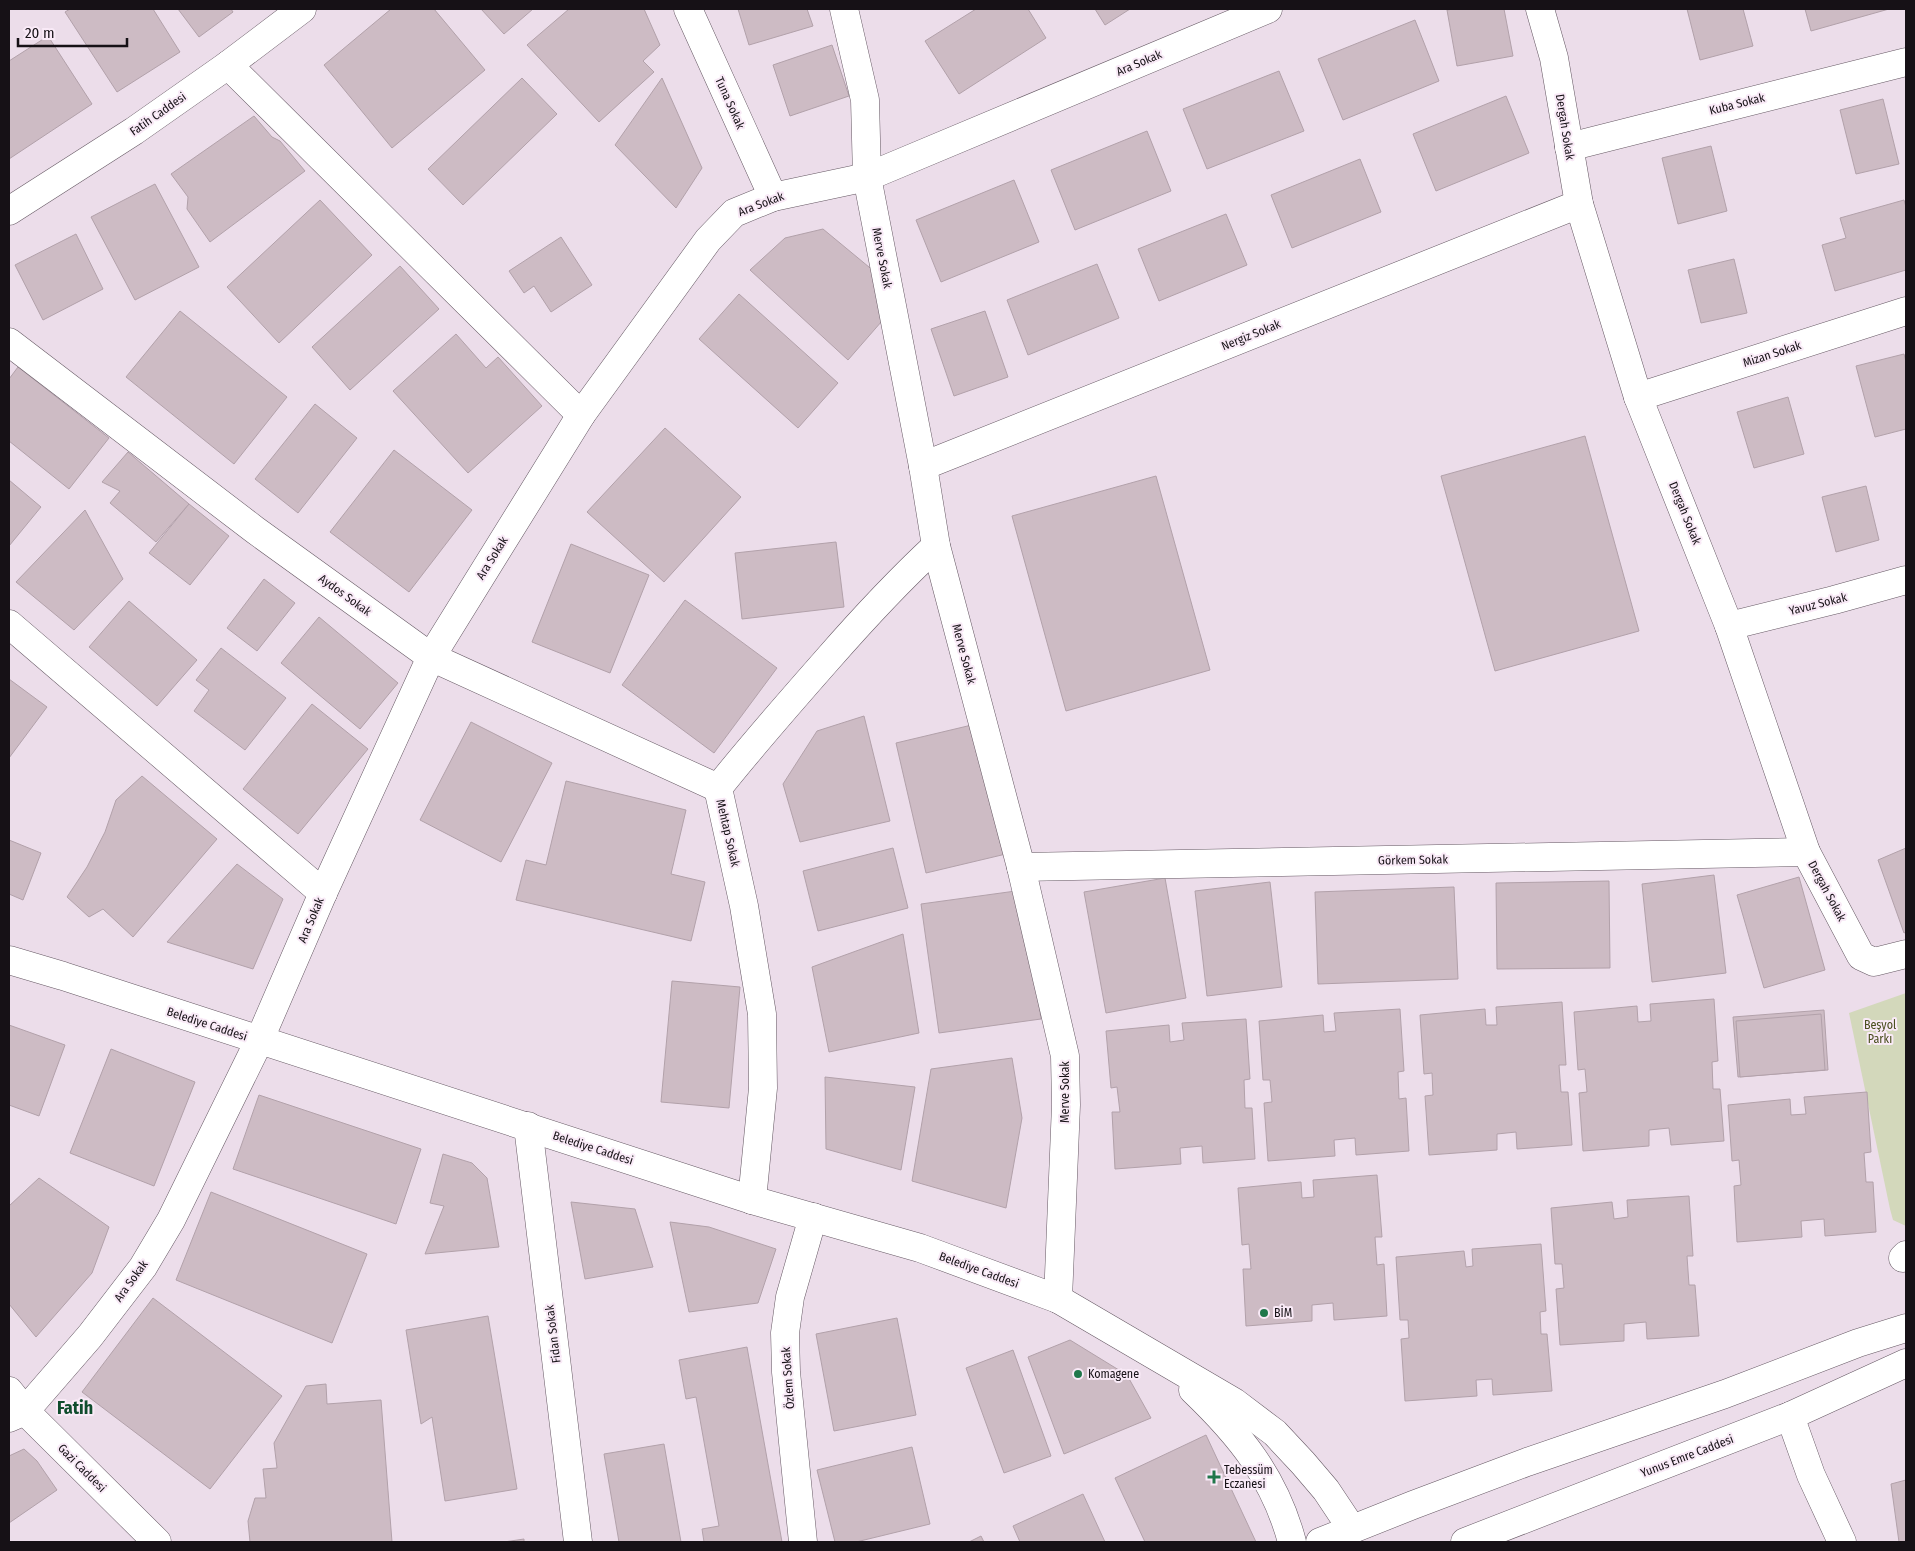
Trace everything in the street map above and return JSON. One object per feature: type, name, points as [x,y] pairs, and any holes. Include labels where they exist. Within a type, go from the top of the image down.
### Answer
[{"type":"street","name":"Fatih Caddesi","points":[[9,211],[134,131],[228,65],[302,9]]},
{"type":"street","name":"Tuna Sokak","points":[[688,9],[773,197]]},
{"type":"street","name":"Merve Sokak","points":[[844,9],[865,100],[867,177],[923,466],[936,546],[1021,867],[1065,1056],[1066,1114],[1058,1299]]},
{"type":"street","name":"Ara Sokak","points":[[14,1406],[90,1336],[143,1267],[171,1220],[259,1041],[323,893],[432,657],[581,415],[708,240],[734,213],[773,197],[867,177],[1268,9]]},
{"type":"street","name":"Dergah Sokak","points":[[1540,9],[1554,58],[1579,204],[1638,398],[1729,626],[1806,852],[1861,956],[1874,962],[1906,954]]},
{"type":"street","name":"Kuba Sokak","points":[[1569,147],[1906,62]]},
{"type":"street","points":[[228,65],[581,415]]},
{"type":"street","name":"Nergiz Sokak","points":[[923,466],[1579,204]]},
{"type":"street","name":"Mizan Sokak","points":[[1638,398],[1906,311]]},
{"type":"street","name":"Aydos Sokak","points":[[9,342],[255,530],[432,657],[718,788]]},
{"type":"street","name":"Mehtap Sokak","points":[[752,1200],[763,1088],[762,1014],[744,906],[718,788],[759,737],[873,608],[903,576],[936,546]]},
{"type":"street","name":"Yavuz Sokak","points":[[1729,626],[1906,580]]},
{"type":"street","points":[[9,624],[323,893]]},
{"type":"street","name":"Görkem Sokak","points":[[1021,867],[1806,852]]},
{"type":"street","name":"Belediye Caddesi","points":[[9,960],[528,1126],[752,1200],[920,1248],[1058,1299],[1234,1402],[1275,1433],[1326,1490],[1355,1536]]},
{"type":"street","name":"Fidan Sokak","points":[[528,1126],[578,1542]]},
{"type":"street","name":"Özlem Sokak","points":[[803,1542],[786,1372],[785,1333],[790,1297],[812,1217]]},
{"type":"street","points":[[1320,1542],[1355,1536],[1527,1462],[1724,1394],[1858,1343],[1906,1328]]},
{"type":"street","name":"Belediye Caddesi","points":[[1165,1363],[1219,1415],[1251,1452],[1269,1484],[1292,1542]]},
{"type":"street","name":"Yunus Emre Caddesi","points":[[1465,1542],[1790,1416],[1906,1363]]},
{"type":"street","name":"Gazi Caddesi","points":[[14,1406],[157,1542]]},
{"type":"street","points":[[1790,1416],[1811,1476],[1842,1542]]},
{"type":"green space","name":"Beşyol Parkı","points":[[1906,993],[1906,1226],[1893,1220],[1890,1209],[1849,1013]]},
{"type":"building","points":[[70,9],[153,9],[180,52],[117,92],[65,12]]},
{"type":"building","points":[[178,9],[231,9],[233,12],[199,37]]},
{"type":"building","points":[[391,9],[434,9],[485,70],[392,148],[324,65]]},
{"type":"building","points":[[481,9],[533,9],[504,34]]},
{"type":"building","points":[[569,9],[644,9],[660,45],[643,61],[654,72],[599,122],[527,45]]},
{"type":"building","points":[[738,9],[807,9],[813,26],[749,45]]},
{"type":"building","points":[[976,9],[1028,9],[1046,38],[959,94],[925,41]]},
{"type":"building","points":[[1095,9],[1130,9],[1105,25]]},
{"type":"building","points":[[1504,9],[1513,56],[1457,66],[1447,10]]},
{"type":"building","points":[[1687,9],[1743,9],[1753,46],[1700,60]]},
{"type":"building","points":[[1805,9],[1889,9],[1811,31]]},
{"type":"building","points":[[1415,20],[1439,81],[1343,120],[1318,59]]},
{"type":"building","points":[[48,36],[92,104],[9,159],[9,61]]},
{"type":"building","points":[[832,45],[849,96],[790,116],[773,65]]},
{"type":"building","points":[[1279,71],[1304,131],[1207,169],[1183,109]]},
{"type":"building","points":[[522,78],[557,114],[463,205],[428,169]]},
{"type":"building","points":[[662,78],[702,168],[676,208],[615,145]]},
{"type":"building","points":[[1506,96],[1529,153],[1436,191],[1413,134]]},
{"type":"building","points":[[1883,99],[1899,164],[1856,174],[1840,110]]},
{"type":"building","points":[[254,116],[272,137],[280,141],[305,171],[210,242],[187,209],[188,197],[171,174]]},
{"type":"building","points":[[1147,131],[1171,191],[1075,230],[1051,170]]},
{"type":"building","points":[[1711,146],[1727,211],[1678,224],[1662,158]]},
{"type":"building","points":[[1360,159],[1381,212],[1292,248],[1271,195]]},
{"type":"building","points":[[1014,180],[1039,242],[941,282],[916,220]]},
{"type":"building","points":[[155,184],[199,267],[135,300],[91,217]]},
{"type":"building","points":[[320,200],[372,255],[279,343],[227,287]]},
{"type":"building","points":[[1904,200],[1906,207],[1906,270],[1835,291],[1822,245],[1846,238],[1840,218]]},
{"type":"building","points":[[1226,214],[1247,265],[1159,301],[1138,249]]},
{"type":"building","points":[[823,229],[875,272],[882,321],[848,360],[750,270],[785,238]]},
{"type":"building","points":[[76,234],[103,289],[43,320],[15,265]]},
{"type":"building","points":[[561,237],[592,285],[551,312],[534,286],[524,293],[509,271]]},
{"type":"building","points":[[1734,259],[1747,313],[1701,323],[1688,270]]},
{"type":"building","points":[[1097,264],[1119,318],[1028,355],[1007,300]]},
{"type":"building","points":[[400,266],[439,309],[350,390],[312,347]]},
{"type":"building","points":[[739,294],[838,383],[798,428],[699,339]]},
{"type":"building","points":[[180,311],[287,397],[234,464],[126,377]]},
{"type":"building","points":[[985,311],[1008,377],[954,396],[931,329]]},
{"type":"building","points":[[456,334],[486,368],[498,357],[542,406],[468,473],[393,391]]},
{"type":"building","points":[[1904,354],[1906,362],[1906,429],[1875,437],[1856,366]]},
{"type":"building","points":[[18,367],[109,438],[69,489],[9,441],[9,379]]},
{"type":"building","points":[[1788,397],[1804,454],[1754,468],[1737,412]]},
{"type":"building","points":[[315,404],[357,438],[298,513],[255,479]]},
{"type":"building","points":[[665,428],[741,497],[664,582],[587,512]]},
{"type":"building","points":[[1585,436],[1639,631],[1495,671],[1441,476]]},
{"type":"building","points":[[394,450],[472,510],[409,592],[330,532]]},
{"type":"building","points":[[128,452],[189,504],[156,542],[110,503],[120,491],[102,482]]},
{"type":"building","points":[[1156,476],[1210,670],[1066,711],[1012,516]]},
{"type":"building","points":[[9,480],[41,507],[9,546]]},
{"type":"building","points":[[1866,486],[1879,540],[1836,552],[1822,497]]},
{"type":"building","points":[[189,504],[229,536],[190,585],[149,553]]},
{"type":"building","points":[[85,510],[123,579],[74,630],[16,582]]},
{"type":"building","points":[[836,542],[844,607],[742,619],[735,553]]},
{"type":"building","points":[[571,544],[649,575],[610,673],[532,642]]},
{"type":"building","points":[[264,579],[295,603],[257,651],[227,628]]},
{"type":"building","points":[[685,600],[777,668],[714,753],[622,685]]},
{"type":"building","points":[[129,601],[197,660],[157,706],[89,647]]},
{"type":"building","points":[[319,617],[398,683],[360,729],[281,663]]},
{"type":"building","points":[[221,648],[286,698],[245,750],[194,711],[209,690],[196,680]]},
{"type":"building","points":[[9,679],[47,707],[9,758]]},
{"type":"building","points":[[312,704],[368,749],[298,834],[243,789]]},
{"type":"building","points":[[864,716],[890,821],[800,842],[783,784],[817,731]]},
{"type":"building","points":[[471,722],[552,763],[501,862],[420,820]]},
{"type":"building","points":[[976,724],[1006,854],[926,873],[896,743]]},
{"type":"building","points":[[142,776],[217,839],[133,937],[103,909],[89,917],[67,897],[87,867],[105,832],[116,800]]},
{"type":"building","points":[[566,781],[686,810],[671,874],[705,882],[691,941],[516,900],[526,860],[546,865]]},
{"type":"building","points":[[9,840],[41,853],[23,900],[9,894]]},
{"type":"building","points":[[893,848],[908,908],[818,931],[803,871]]},
{"type":"building","points":[[1906,848],[1906,932],[1904,933],[1878,860]]},
{"type":"building","points":[[237,864],[283,899],[253,969],[167,942]]},
{"type":"building","points":[[1714,875],[1726,973],[1652,982],[1642,884]]},
{"type":"building","points":[[1799,877],[1825,970],[1764,988],[1737,895]]},
{"type":"building","points":[[1165,878],[1186,998],[1106,1013],[1084,892]]},
{"type":"building","points":[[1609,881],[1610,968],[1497,969],[1496,883]]},
{"type":"building","points":[[1270,882],[1282,987],[1207,996],[1195,891]]},
{"type":"building","points":[[1454,887],[1458,979],[1318,984],[1315,892]]},
{"type":"building","points":[[1023,890],[1041,1019],[939,1033],[921,904]]},
{"type":"building","points":[[903,934],[919,1033],[829,1052],[812,967]]},
{"type":"building","points":[[672,981],[740,987],[729,1108],[661,1102]]},
{"type":"building","points":[[1714,999],[1718,1061],[1712,1062],[1713,1089],[1720,1089],[1724,1141],[1671,1145],[1669,1128],[1649,1130],[1649,1146],[1583,1151],[1579,1093],[1587,1092],[1585,1069],[1578,1070],[1574,1012],[1637,1006],[1638,1022],[1651,1021],[1650,1004]]},
{"type":"building","points":[[1562,1002],[1566,1065],[1559,1065],[1561,1092],[1568,1092],[1572,1145],[1517,1149],[1516,1132],[1497,1134],[1497,1150],[1429,1155],[1425,1096],[1433,1095],[1432,1073],[1424,1074],[1420,1015],[1485,1009],[1486,1025],[1497,1025],[1496,1007]]},
{"type":"building","points":[[1400,1009],[1404,1071],[1398,1072],[1399,1099],[1406,1098],[1409,1151],[1356,1155],[1355,1138],[1334,1140],[1335,1156],[1268,1161],[1264,1103],[1272,1102],[1270,1080],[1263,1080],[1259,1021],[1323,1015],[1324,1032],[1336,1031],[1334,1013]]},
{"type":"building","points":[[1824,1010],[1828,1070],[1738,1077],[1733,1017]]},
{"type":"building","points":[[1821,1014],[1825,1070],[1740,1077],[1736,1021]]},
{"type":"building","points":[[1246,1019],[1250,1079],[1244,1080],[1245,1108],[1252,1108],[1255,1159],[1203,1163],[1202,1146],[1180,1148],[1181,1164],[1115,1169],[1112,1112],[1120,1112],[1117,1087],[1111,1088],[1106,1031],[1169,1025],[1170,1042],[1184,1040],[1182,1023]]},
{"type":"building","points":[[9,1025],[65,1045],[39,1116],[9,1105]]},
{"type":"building","points":[[111,1049],[195,1082],[154,1186],[70,1153]]},
{"type":"building","points":[[1012,1058],[1022,1118],[1006,1208],[912,1181],[931,1069]]},
{"type":"building","points":[[825,1077],[915,1087],[901,1170],[826,1149]]},
{"type":"building","points":[[1867,1092],[1871,1152],[1864,1153],[1866,1182],[1873,1182],[1876,1232],[1825,1236],[1824,1219],[1801,1221],[1802,1237],[1737,1242],[1734,1186],[1741,1185],[1739,1160],[1732,1161],[1728,1105],[1790,1099],[1791,1115],[1806,1114],[1804,1097]]},
{"type":"building","points":[[259,1095],[421,1149],[396,1224],[233,1169]]},
{"type":"building","points":[[443,1154],[472,1163],[487,1178],[499,1247],[425,1254],[444,1206],[430,1203]]},
{"type":"building","points":[[1377,1175],[1382,1237],[1375,1237],[1377,1265],[1384,1264],[1387,1316],[1334,1320],[1333,1303],[1312,1305],[1312,1321],[1246,1326],[1243,1269],[1251,1269],[1249,1244],[1242,1245],[1238,1188],[1301,1182],[1302,1198],[1314,1197],[1313,1180]]},
{"type":"building","points":[[39,1178],[109,1227],[92,1273],[36,1337],[9,1304],[9,1206]]},
{"type":"building","points":[[211,1192],[367,1254],[332,1343],[176,1280]]},
{"type":"building","points":[[1689,1196],[1693,1256],[1687,1256],[1689,1285],[1695,1285],[1699,1336],[1647,1339],[1646,1322],[1624,1324],[1624,1341],[1560,1345],[1556,1289],[1564,1288],[1562,1264],[1555,1264],[1551,1208],[1612,1202],[1614,1219],[1628,1217],[1627,1200]]},
{"type":"building","points":[[571,1202],[635,1209],[653,1267],[585,1279]]},
{"type":"building","points":[[670,1222],[709,1227],[776,1249],[758,1303],[689,1312]]},
{"type":"building","points":[[1541,1244],[1546,1311],[1540,1312],[1541,1334],[1547,1334],[1552,1391],[1493,1395],[1492,1379],[1476,1380],[1477,1396],[1405,1401],[1401,1339],[1409,1338],[1408,1320],[1400,1320],[1396,1257],[1464,1251],[1466,1267],[1473,1266],[1472,1249]]},
{"type":"building","points":[[153,1298],[282,1396],[210,1489],[82,1392]]},
{"type":"building","points":[[488,1316],[517,1489],[445,1501],[432,1417],[421,1424],[406,1330]]},
{"type":"building","points":[[897,1318],[916,1415],[834,1431],[816,1334]]},
{"type":"building","points":[[1070,1340],[1127,1375],[1151,1418],[1064,1454],[1028,1357]]},
{"type":"building","points":[[747,1347],[782,1542],[704,1542],[702,1529],[719,1526],[696,1397],[686,1399],[679,1360]]},
{"type":"building","points":[[1013,1350],[1051,1456],[1004,1473],[966,1368]]},
{"type":"building","points":[[326,1384],[327,1404],[381,1400],[392,1542],[250,1542],[248,1521],[255,1498],[266,1498],[263,1469],[277,1468],[274,1443],[306,1386]]},
{"type":"building","points":[[1206,1435],[1256,1542],[1145,1542],[1115,1478]]},
{"type":"building","points":[[664,1444],[681,1542],[619,1542],[604,1454]]},
{"type":"building","points":[[912,1447],[930,1524],[856,1542],[835,1542],[817,1470]]},
{"type":"building","points":[[24,1449],[37,1461],[57,1490],[9,1523],[9,1456]]},
{"type":"building","points":[[1906,1480],[1906,1542],[1899,1542],[1891,1484]]},
{"type":"building","points":[[1083,1494],[1105,1542],[1020,1542],[1013,1526]]},
{"type":"building","points":[[981,1536],[984,1542],[969,1542]]},
{"type":"building","points":[[524,1539],[524,1542],[504,1542]]},
{"type":"place","name":"BİM","points":[[1264,1313]]},
{"type":"place","name":"Komagene","points":[[1078,1374]]},
{"type":"place","name":"Tebessüm Eczanesi","points":[[1214,1477]]},
{"type":"district","name":"Fatih","points":[[75,1408]]}]
